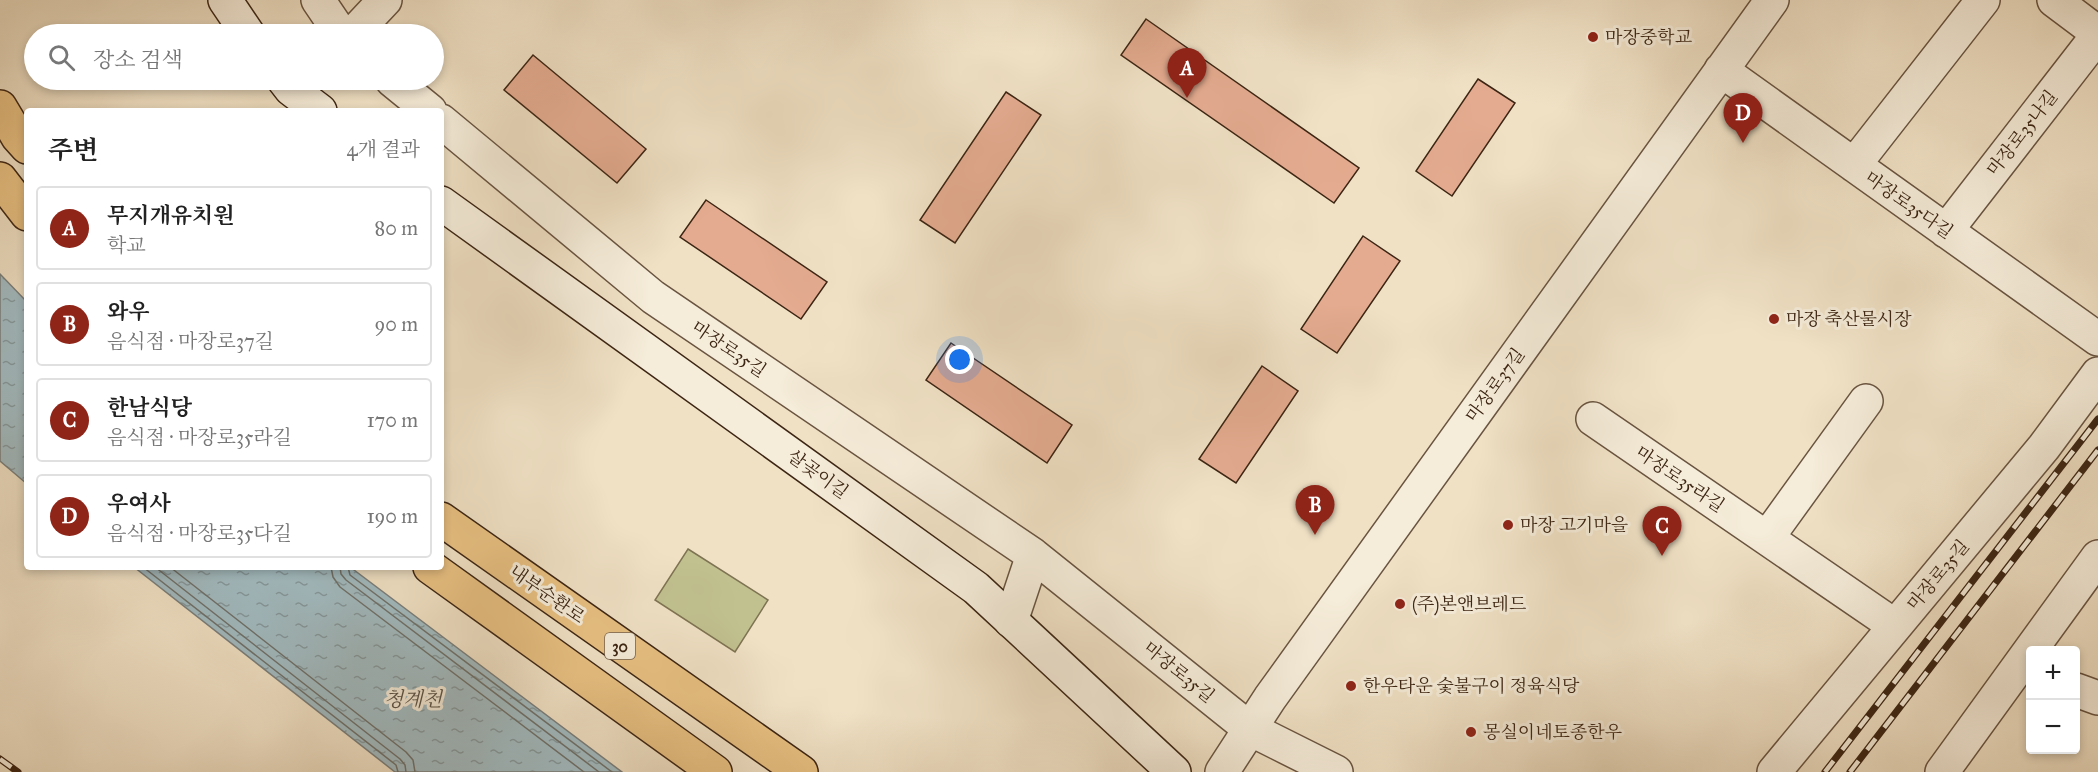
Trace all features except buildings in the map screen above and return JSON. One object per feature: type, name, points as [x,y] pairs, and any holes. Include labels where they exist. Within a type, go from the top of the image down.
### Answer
[{"type":"highway","points":[[0,107],[24,144]]},
{"type":"highway","points":[[0,180],[24,210]]},
{"type":"highway","name":"내부순환로","points":[[444,521],[801,772]]},
{"type":"highway","name":"30","points":[[434,570],[715,772]]},
{"type":"street","points":[[225,0],[241,24]]},
{"type":"street","points":[[318,0],[334,24]]},
{"type":"street","points":[[362,24],[385,0]]},
{"type":"street","name":"마장로37길","points":[[1222,772],[1291,669],[1772,0]]},
{"type":"street","points":[[1854,165],[1983,0]]},
{"type":"street","name":"마장로35나길","points":[[1946,231],[2098,34],[2054,0]]},
{"type":"street","name":"마장로35다길","points":[[1721,70],[2098,339]]},
{"type":"street","points":[[292,90],[316,108]]},
{"type":"street","points":[[404,90],[426,108]]},
{"type":"street","name":"마장로35길","points":[[444,123],[653,297],[1033,555],[1250,729],[1336,772]]},
{"type":"street","name":"살곶이길","points":[[444,205],[966,581],[1174,772]]},
{"type":"street","name":"마장로35길","points":[[1774,772],[2044,447],[2098,374]]},
{"type":"street","points":[[1767,538],[1866,401]]},
{"type":"street","name":"마장로35라길","points":[[1593,419],[1895,626]]},
{"type":"street","points":[[1011,621],[1033,555]]},
{"type":"street","points":[[1942,772],[2024,671],[2098,557]]},
{"type":"street","points":[[2080,691],[2098,698]]},
{"type":"green space","points":[[688,549],[768,600],[735,652],[655,600]]},
{"type":"water","points":[[0,274],[24,299],[24,481],[0,461]]},
{"type":"water","name":"청계천","points":[[138,570],[354,570],[622,772],[395,772]]},
{"type":"railway","points":[[1825,772],[2098,419]]},
{"type":"railway","points":[[1850,772],[2098,450]]},
{"type":"railway","points":[[0,759],[18,772]]},
{"type":"place","name":"마장중학교","points":[[1593,37]]},
{"type":"place","name":"무지개유치원","points":[[1187,98]]},
{"type":"place","name":"우여사","points":[[1743,143]]},
{"type":"place","name":"마장 축산물시장","points":[[1774,319]]},
{"type":"place","name":"마장 고기마을","points":[[1508,525]]},
{"type":"place","name":"와우","points":[[1315,535]]},
{"type":"place","name":"한남식당","points":[[1662,556]]},
{"type":"place","name":"(주)본앤브레드","points":[[1400,604]]},
{"type":"place","name":"한우타운 숯불구이 정육식당","points":[[1351,686]]},
{"type":"place","name":"몽실이네토종한우","points":[[1471,732]]}]
